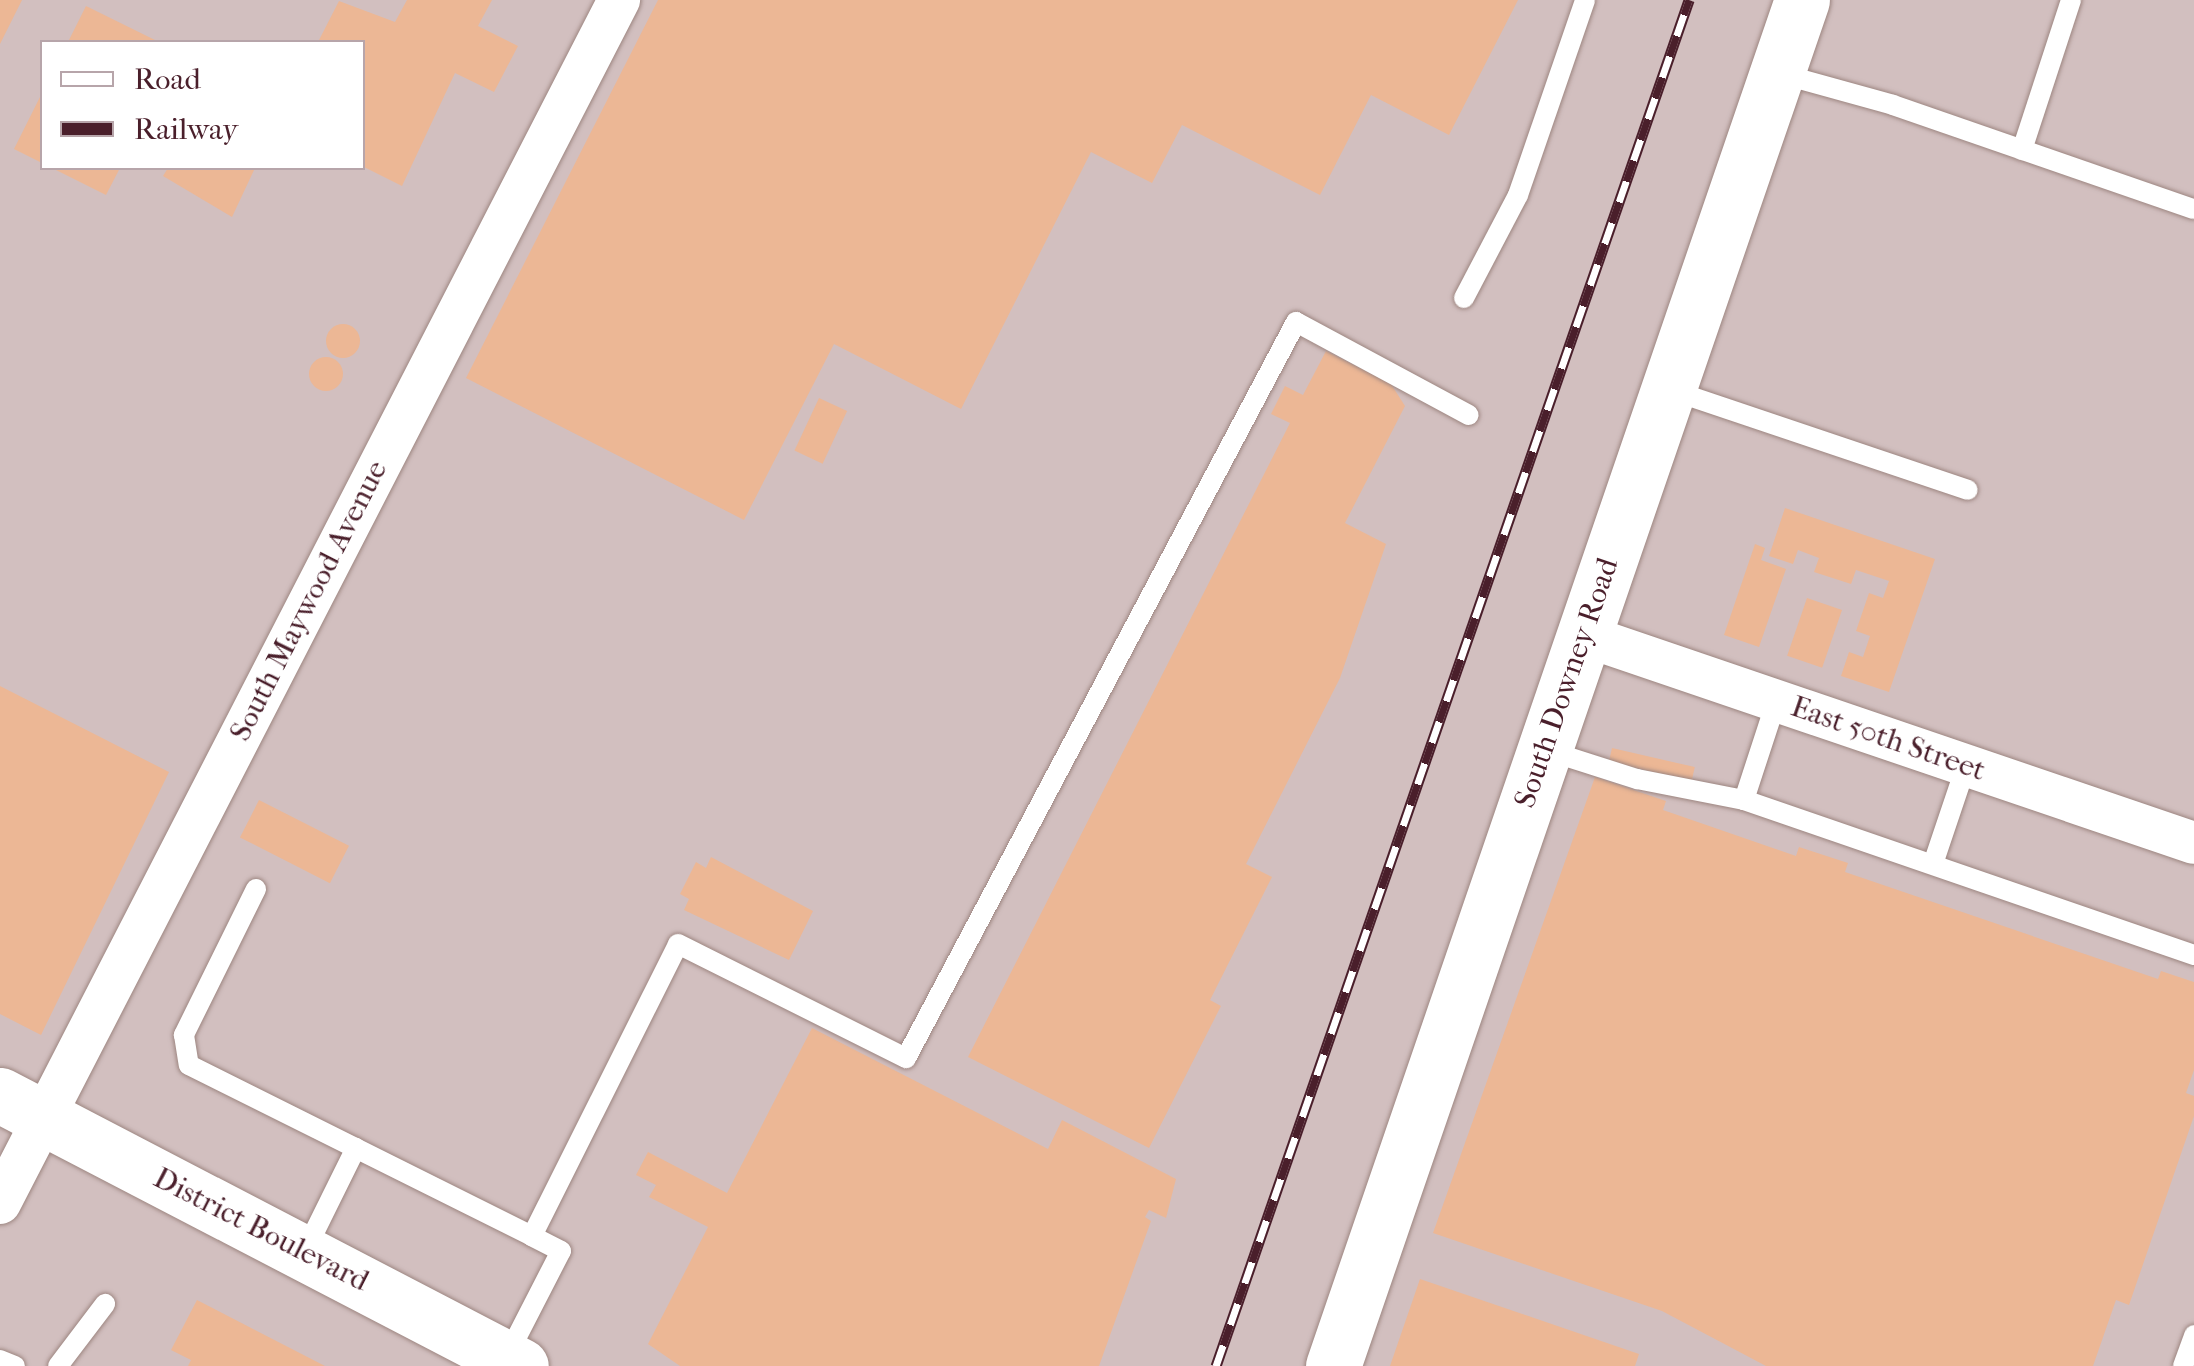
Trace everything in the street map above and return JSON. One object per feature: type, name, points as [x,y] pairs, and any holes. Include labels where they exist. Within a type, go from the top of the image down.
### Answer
[{"type":"main road","name":"South Downey Road","points":[[1332,1366],[1802,0]]},
{"type":"main road","name":"District Boulevard","points":[[22,1106],[514,1362]]},
{"type":"street","name":"South Maywood Avenue","points":[[0,1203],[22,1106],[618,0]]},
{"type":"street","name":"East 50th Street","points":[[1583,635],[2194,843]]},
{"type":"lane","points":[[1464,298],[1518,195],[1585,0]]},
{"type":"lane","points":[[2022,150],[2070,0]]},
{"type":"lane","points":[[1778,73],[2194,209]]},
{"type":"lane","points":[[532,1236],[678,944],[906,1058],[1296,322],[1470,415]]},
{"type":"lane","points":[[1669,389],[1968,490]]},
{"type":"lane","points":[[1744,800],[1776,702]]},
{"type":"lane","points":[[1544,750],[1636,779],[1744,800],[2194,954]]},
{"type":"lane","points":[[1934,864],[1966,766]]},
{"type":"lane","points":[[256,889],[184,1035],[183,1052],[189,1066],[561,1251],[514,1362]]},
{"type":"lane","points":[[304,1253],[356,1148]]},
{"type":"lane","points":[[58,1366],[106,1304]]},
{"type":"lane","points":[[2184,1366],[2194,1335]]},
{"type":"lane","points":[[0,1360],[16,1366]]},
{"type":"shaded area","points":[[0,0],[2194,0],[2194,1366],[0,1366]]},
{"type":"building","points":[[0,0],[22,0],[0,44]]},
{"type":"building","points":[[407,0],[492,0],[478,26],[518,46],[494,92],[455,73],[402,186],[365,168],[365,40],[319,40],[339,1],[395,22]]},
{"type":"building","points":[[658,0],[1518,0],[1449,135],[1371,95],[1320,195],[1182,125],[1152,183],[1091,152],[961,409],[834,344],[744,520],[466,378]]},
{"type":"building","points":[[86,6],[155,40],[69,40]]},
{"type":"building","points":[[40,97],[40,162],[14,149]]},
{"type":"building","points":[[56,170],[119,170],[106,195]]},
{"type":"building","points":[[167,170],[254,170],[232,217],[163,176]]},
{"type":"building","points":[[343,324],[355,329],[360,341],[355,353],[343,358],[331,353],[326,341],[331,329]]},
{"type":"building","points":[[1326,351],[1391,384],[1405,406],[1345,523],[1386,544],[1340,678],[1246,864],[1272,877],[1210,1000],[1221,1006],[1149,1148],[968,1057],[1290,423],[1271,414],[1285,386],[1303,395]]},
{"type":"building","points":[[326,357],[338,362],[343,374],[338,386],[326,391],[314,386],[309,374],[314,362]]},
{"type":"building","points":[[819,398],[847,411],[823,464],[794,451]]},
{"type":"building","points":[[1785,508],[1935,559],[1889,692],[1841,676],[1849,652],[1863,657],[1870,636],[1856,631],[1869,593],[1883,598],[1889,581],[1856,570],[1851,584],[1814,572],[1819,558],[1798,550],[1793,564],[1769,556]]},
{"type":"building","points":[[1755,544],[1765,548],[1761,560],[1786,569],[1759,647],[1724,635]]},
{"type":"building","points":[[1807,598],[1842,610],[1822,668],[1787,656]]},
{"type":"building","points":[[0,686],[169,772],[41,1035],[0,1014]]},
{"type":"building","points":[[1612,748],[1695,767],[1692,781],[1609,762]]},
{"type":"building","points":[[1595,777],[1666,801],[1663,810],[1796,856],[1799,847],[1848,863],[1845,872],[2158,979],[2161,971],[2194,982],[2194,1070],[2186,1093],[2194,1096],[2194,1116],[2129,1305],[2116,1300],[2093,1366],[1766,1366],[1662,1311],[1433,1233]]},
{"type":"building","points":[[259,800],[349,846],[330,883],[240,837]]},
{"type":"building","points":[[711,857],[813,911],[789,960],[684,910],[689,899],[680,894],[696,862],[706,868]]},
{"type":"building","points":[[812,1028],[1048,1149],[1062,1120],[1176,1179],[1166,1218],[1149,1210],[1145,1217],[1151,1221],[1099,1366],[680,1366],[648,1344],[708,1227],[649,1197],[656,1185],[636,1175],[648,1152],[727,1193]]},
{"type":"building","points":[[1420,1279],[1639,1354],[1635,1366],[1390,1366]]},
{"type":"building","points":[[197,1300],[325,1366],[188,1366],[191,1360],[171,1350]]},
{"type":"railway","points":[[1216,1366],[1689,0]]}]
